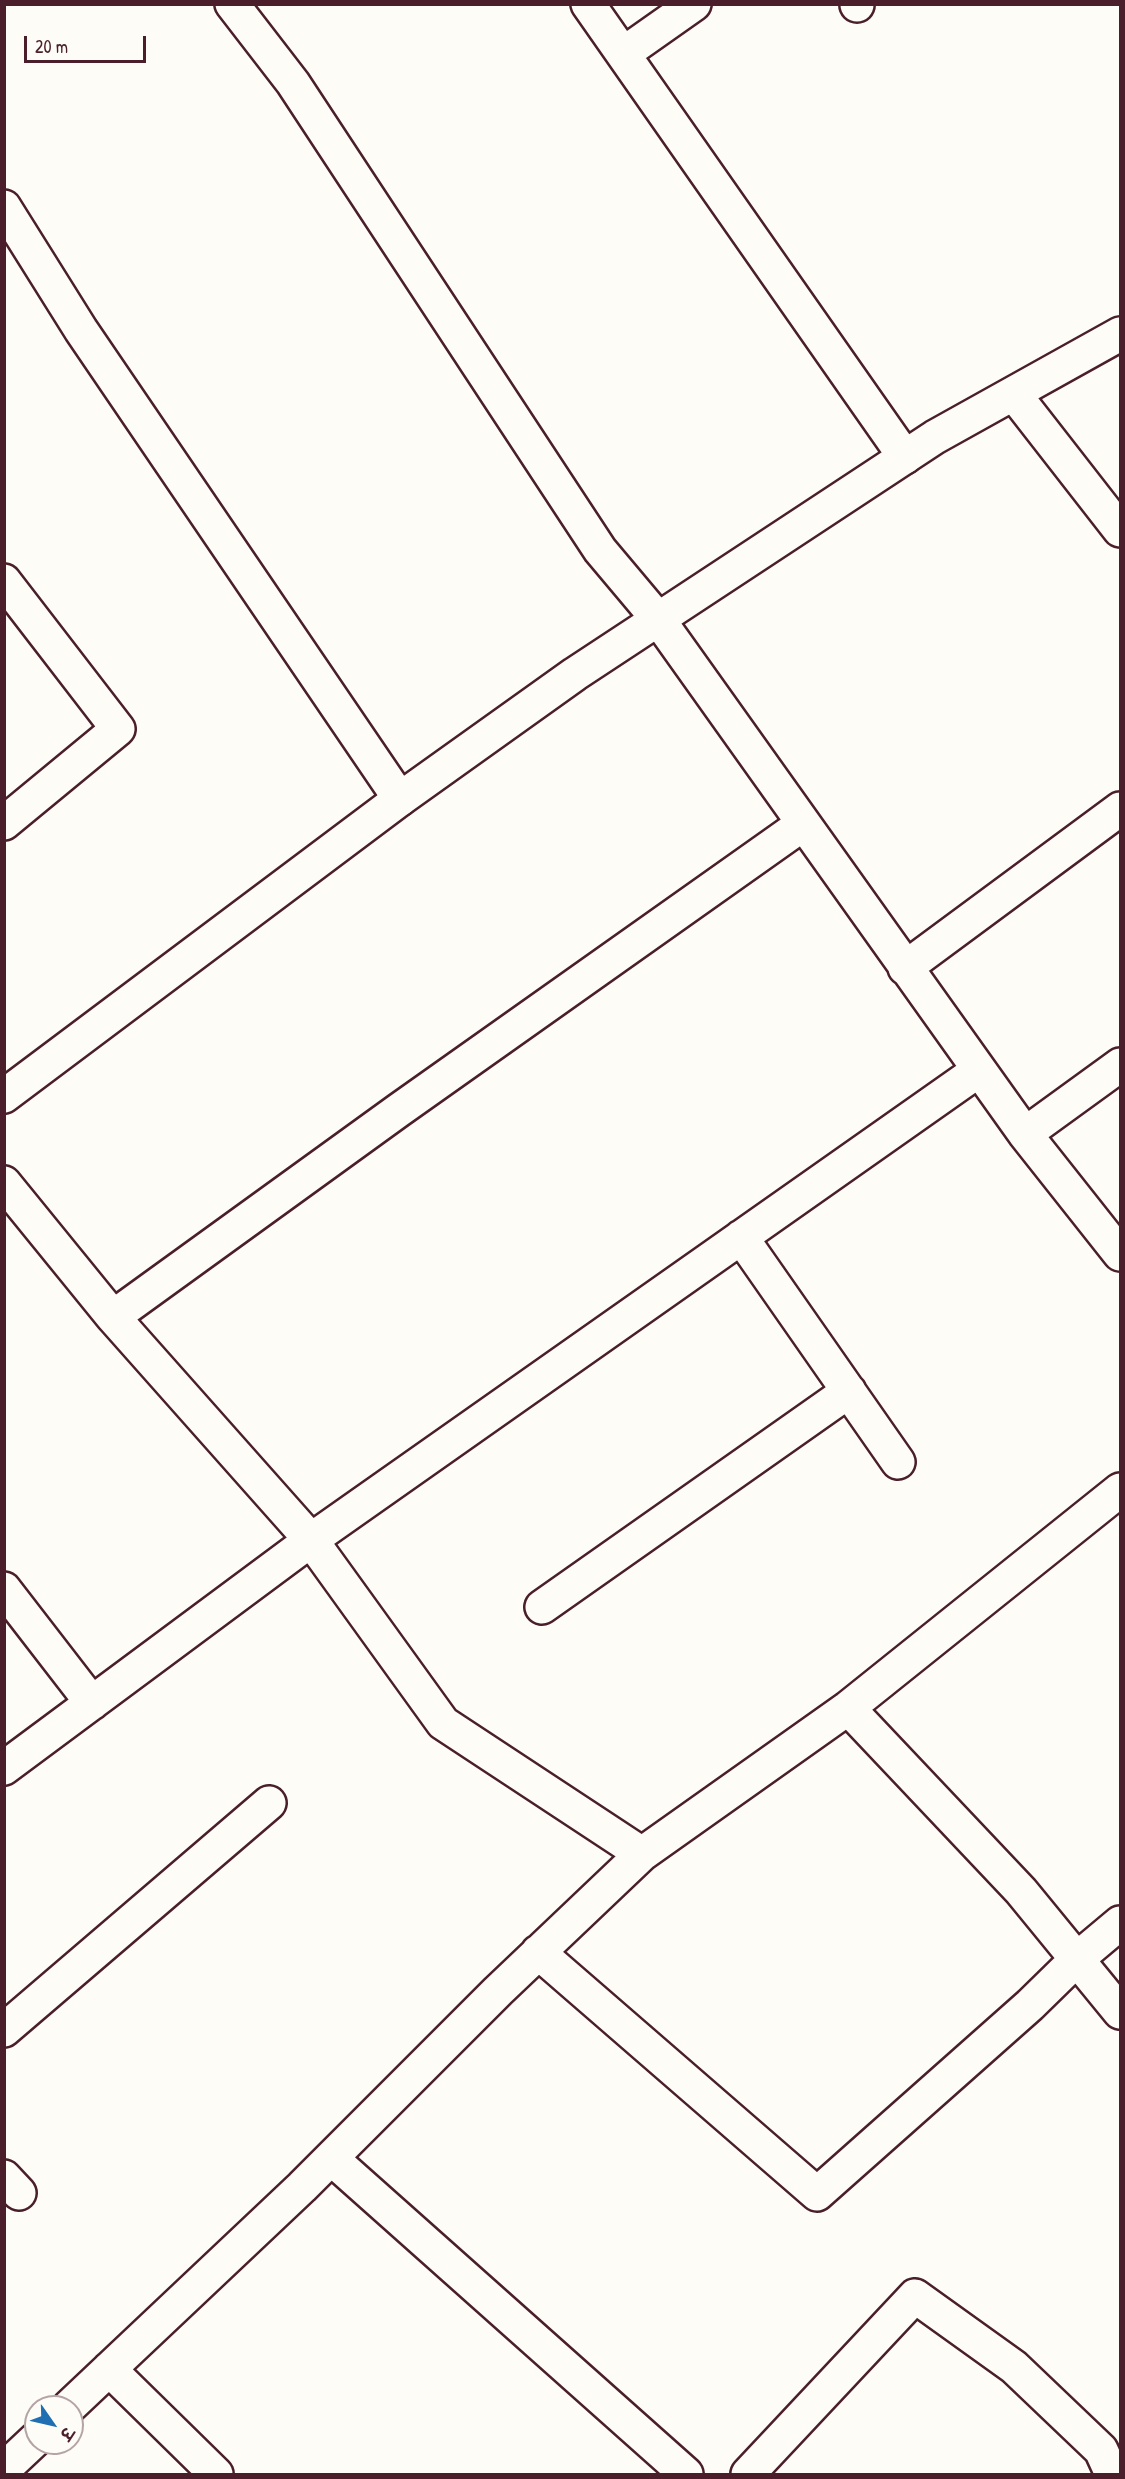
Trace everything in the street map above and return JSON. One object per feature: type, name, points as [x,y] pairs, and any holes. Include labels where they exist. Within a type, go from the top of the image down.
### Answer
[{"type":"street","points":[[232,4],[293,83],[600,550],[658,619],[1025,1134],[1120,1254]]},
{"type":"street","points":[[588,4],[905,456]]},
{"type":"street","points":[[623,54],[694,4]]},
{"type":"street","points":[[4,207],[81,330],[400,799]]},
{"type":"street","points":[[7,1089],[400,799],[575,674],[935,436],[1120,334]]},
{"type":"street","points":[[1014,394],[1120,530]]},
{"type":"street","points":[[4,581],[118,729],[4,824]]},
{"type":"street","points":[[905,968],[1120,809]]},
{"type":"street","points":[[113,1317],[399,1110],[803,824]]},
{"type":"street","points":[[1025,1134],[1120,1065]]},
{"type":"street","points":[[4,1768],[310,1540],[979,1070]]},
{"type":"street","points":[[4,1183],[113,1317],[310,1540],[443,1723],[642,1854]]},
{"type":"street","points":[[741,1237],[898,1462]]},
{"type":"street","points":[[542,1606],[849,1391]]},
{"type":"street","points":[[82,2395],[331,2158],[538,1952],[642,1854],[848,1708],[1120,1490]]},
{"type":"street","points":[[4,1589],[92,1703]]},
{"type":"street","points":[[848,1708],[1021,1891],[1120,2012]]},
{"type":"street","points":[[4,2030],[269,1803]]},
{"type":"street","points":[[538,1952],[817,2194],[1030,2005],[1077,1959],[1120,1923]]},
{"type":"street","points":[[331,2158],[686,2475]]},
{"type":"street","points":[[747,2475],[915,2296],[1014,2367],[1101,2450],[1112,2475]]},
{"type":"street","points":[[109,2369],[216,2475]]},
{"type":"street","points":[[4,2469],[24,2450]]}]
